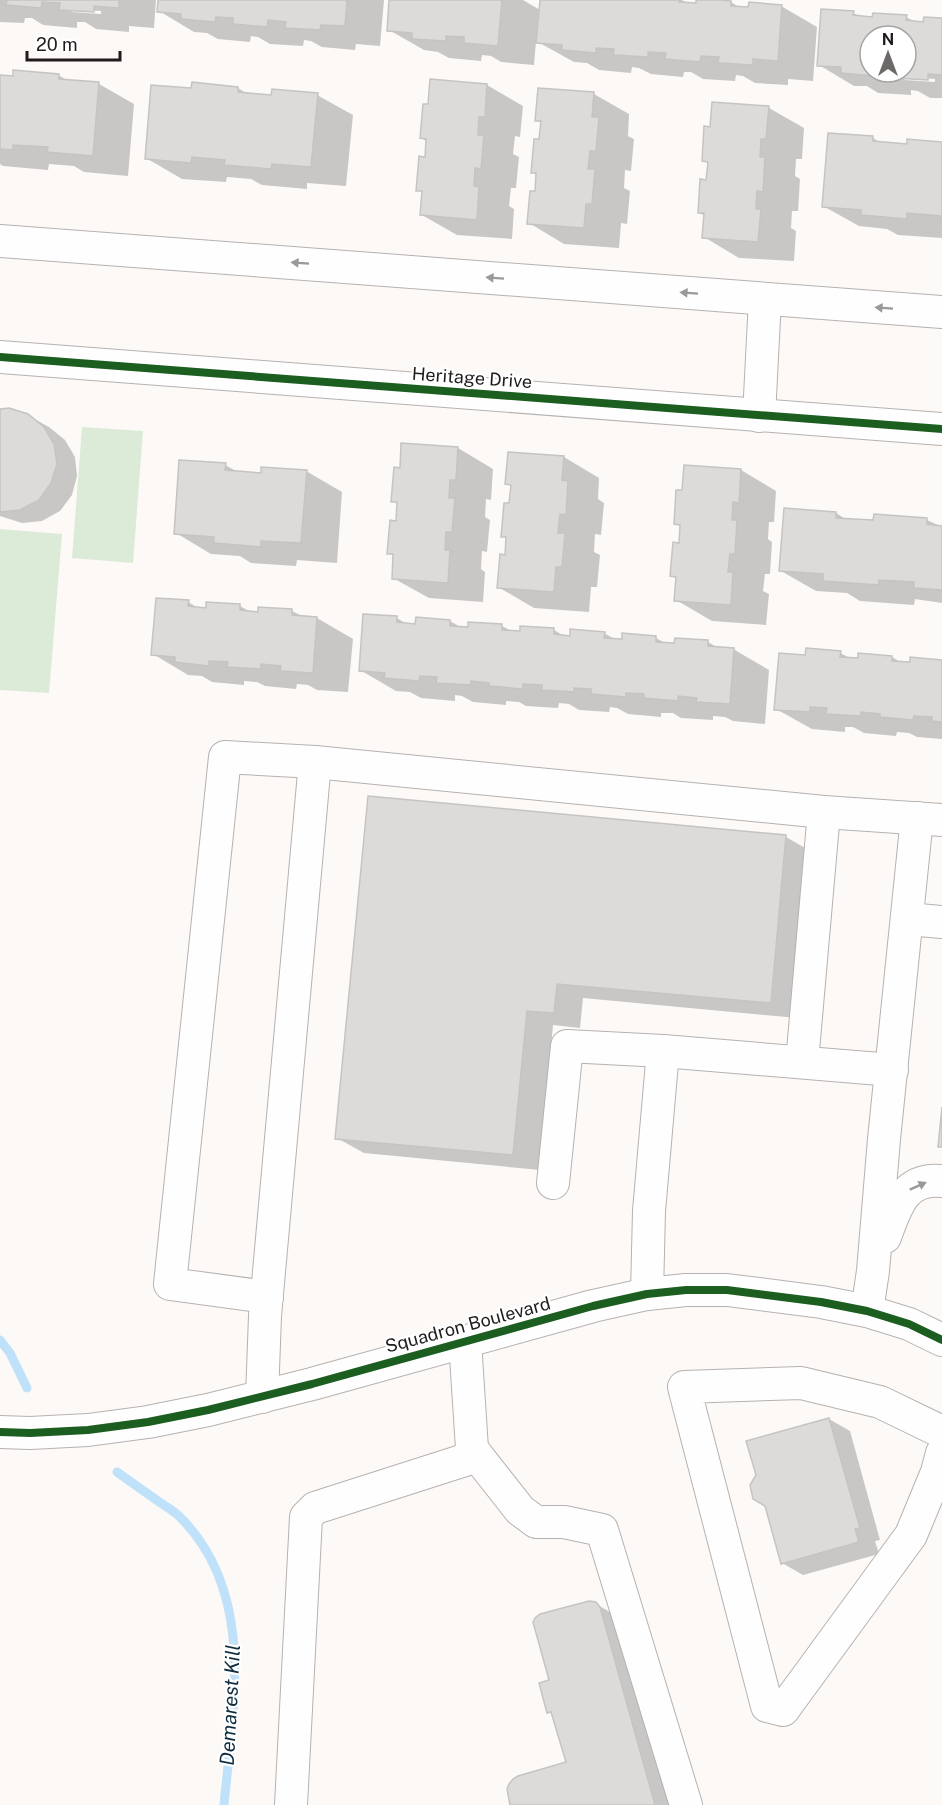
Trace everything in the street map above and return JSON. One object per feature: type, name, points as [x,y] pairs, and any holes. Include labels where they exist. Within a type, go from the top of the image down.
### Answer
[{"type":"street","points":[[0,241],[942,312]]},
{"type":"street","points":[[759,416],[765,299]]},
{"type":"street","name":"Heritage Drive","points":[[0,357],[942,429]]},
{"type":"street","points":[[267,1297],[170,1284],[225,757],[315,762],[824,812],[930,819],[907,919],[873,1271],[867,1311]]},
{"type":"street","points":[[262,1397],[267,1297],[315,762]]},
{"type":"street","points":[[802,1062],[824,812]]},
{"type":"street","points":[[907,919],[942,922]]},
{"type":"street","points":[[553,1183],[567,1046],[892,1070]]},
{"type":"street","points":[[647,1294],[649,1211],[663,1052]]},
{"type":"street","points":[[873,1271],[895,1208],[905,1193],[917,1184],[932,1180],[942,1181]]},
{"type":"street","name":"Squadron Boulevard","points":[[0,1432],[87,1430],[148,1422],[262,1397],[593,1306],[647,1294],[686,1290],[727,1290],[787,1297],[867,1311],[909,1324],[942,1340]]},
{"type":"street","points":[[291,1805],[306,1517],[315,1508],[468,1459],[472,1449],[465,1341]]},
{"type":"street","points":[[942,1432],[880,1402],[801,1383],[684,1387],[767,1706],[783,1710],[911,1535],[937,1472],[942,1453]]},
{"type":"street","points":[[472,1449],[520,1510],[536,1522],[564,1522],[602,1530],[686,1805]]},
{"type":"green space","points":[[82,427],[143,431],[133,563],[72,558]]},
{"type":"green space","points":[[0,529],[62,534],[49,693],[0,690]]},
{"type":"building","points":[[7,0],[119,0],[119,8],[94,6],[94,12],[59,10],[60,3],[42,2],[41,8],[6,5]]},
{"type":"building","points":[[158,0],[347,0],[345,26],[321,25],[320,30],[285,28],[286,22],[268,20],[267,27],[233,24],[233,18],[216,17],[215,22],[181,19],[181,14],[157,12]]},
{"type":"building","points":[[389,0],[502,0],[498,46],[464,43],[464,37],[446,36],[446,41],[412,39],[412,33],[387,31]]},
{"type":"building","points":[[540,0],[679,0],[679,2],[696,3],[696,0],[721,0],[731,1],[731,6],[748,7],[749,2],[782,5],[778,61],[753,59],[753,65],[718,63],[719,57],[701,56],[700,62],[665,59],[666,53],[648,52],[648,57],[613,55],[614,49],[596,48],[596,53],[562,50],[562,45],[536,43]]},
{"type":"building","points":[[821,9],[854,11],[853,15],[872,17],[873,13],[907,15],[906,20],[923,22],[924,17],[942,18],[942,75],[928,74],[928,80],[918,79],[918,24],[858,24],[858,74],[841,73],[841,67],[817,66]]},
{"type":"building","points":[[13,70],[59,74],[59,79],[99,82],[93,156],[47,152],[48,147],[13,145],[13,150],[0,149],[0,75],[13,76]]},
{"type":"building","points":[[430,79],[487,84],[485,117],[479,117],[478,135],[484,135],[481,169],[475,168],[474,186],[479,187],[477,220],[420,215],[422,191],[416,191],[419,156],[425,157],[426,139],[420,138],[423,104],[428,104]]},
{"type":"building","points":[[192,82],[238,87],[238,92],[271,95],[272,89],[318,93],[311,167],[272,164],[271,169],[224,165],[225,160],[192,157],[191,163],[145,159],[151,85],[191,88]]},
{"type":"building","points":[[538,88],[594,92],[592,117],[599,117],[596,151],[590,151],[588,169],[595,169],[592,204],[586,204],[584,228],[527,224],[530,191],[535,191],[536,173],[531,173],[534,139],[539,139],[541,121],[535,121]]},
{"type":"building","points":[[712,102],[769,106],[766,139],[761,139],[760,157],[765,157],[763,192],[757,191],[756,209],[761,209],[758,242],[702,238],[704,213],[698,213],[700,179],[706,180],[708,162],[702,161],[704,126],[710,127]]},
{"type":"building","points":[[828,133],[873,136],[873,141],[907,144],[907,139],[942,142],[942,221],[941,216],[907,213],[907,219],[861,215],[861,210],[822,207]]},
{"type":"building","points":[[9,408],[28,414],[44,427],[54,444],[57,464],[51,483],[39,500],[20,510],[0,512],[0,409]]},
{"type":"building","points":[[401,443],[458,447],[456,480],[450,480],[449,498],[455,498],[452,532],[446,532],[445,550],[450,550],[448,583],[392,579],[393,554],[387,554],[390,520],[396,521],[397,502],[391,502],[394,467],[400,468]]},
{"type":"building","points":[[508,452],[564,456],[562,480],[568,481],[566,515],[560,514],[558,533],[565,533],[562,567],[556,567],[554,592],[497,588],[500,554],[505,555],[506,537],[501,537],[504,503],[509,503],[511,485],[505,484]]},
{"type":"building","points":[[179,460],[226,463],[225,470],[261,473],[261,467],[307,470],[301,543],[261,541],[261,547],[214,543],[214,537],[174,534]]},
{"type":"building","points":[[684,465],[741,469],[739,503],[733,502],[732,520],[737,520],[735,554],[730,554],[728,572],[733,572],[731,605],[674,601],[676,577],[670,576],[673,542],[679,543],[680,525],[674,524],[676,490],[682,490]]},
{"type":"building","points":[[784,508],[836,512],[836,518],[873,520],[874,514],[927,518],[927,524],[942,526],[942,590],[914,588],[914,582],[879,580],[879,585],[823,581],[823,574],[779,571]]},
{"type":"building","points":[[156,598],[189,600],[188,606],[206,608],[206,602],[240,604],[240,610],[258,612],[258,607],[292,609],[292,615],[317,617],[313,673],[280,671],[281,666],[261,664],[261,669],[227,667],[228,662],[209,661],[209,666],[175,662],[175,657],[151,655]]},
{"type":"building","points":[[363,614],[397,616],[397,622],[415,624],[416,617],[450,620],[450,626],[468,627],[468,622],[502,624],[502,630],[520,631],[520,626],[554,628],[554,634],[570,636],[570,629],[605,632],[604,638],[622,639],[622,633],[656,636],[656,642],[674,643],[675,638],[708,640],[708,646],[734,648],[730,704],[696,702],[697,698],[678,696],[678,701],[644,698],[644,694],[626,693],[626,697],[591,694],[591,689],[574,688],[574,692],[542,690],[542,685],[523,684],[523,689],[489,686],[489,683],[471,681],[471,685],[436,683],[437,677],[420,676],[419,681],[384,678],[385,673],[359,671]]},
{"type":"building","points":[[806,648],[841,651],[840,657],[858,658],[858,653],[892,656],[892,661],[910,662],[910,657],[942,660],[942,722],[932,721],[932,717],[914,716],[913,720],[880,717],[880,714],[861,712],[861,716],[826,714],[827,708],[810,707],[810,712],[774,710],[779,653],[805,655]]},
{"type":"building","points":[[368,796],[786,835],[771,1003],[557,984],[554,1013],[527,1011],[513,1155],[335,1139]]},
{"type":"building","points":[[942,1107],[942,1147],[938,1147]]},
{"type":"building","points":[[829,1418],[860,1528],[855,1529],[859,1542],[781,1564],[765,1506],[753,1499],[750,1485],[756,1475],[746,1441]]},
{"type":"building","points":[[589,1601],[596,1602],[600,1607],[655,1805],[510,1805],[507,1789],[513,1779],[566,1762],[551,1712],[547,1713],[539,1683],[549,1680],[533,1622],[540,1614]]},
{"type":"waterway","name":"Demarest Kill","points":[[0,1340],[10,1353],[27,1388]]},
{"type":"waterway","name":"Demarest Kill","points":[[117,1472],[180,1517],[204,1548],[221,1581],[230,1616],[234,1654],[232,1730],[224,1805]]},
{"type":"cycle path","points":[[0,357],[942,429]]},
{"type":"cycle path","points":[[0,1432],[88,1430],[148,1422],[208,1410],[312,1384],[593,1306],[647,1294],[686,1290],[727,1290],[821,1302],[867,1311],[909,1324],[942,1340]]}]
